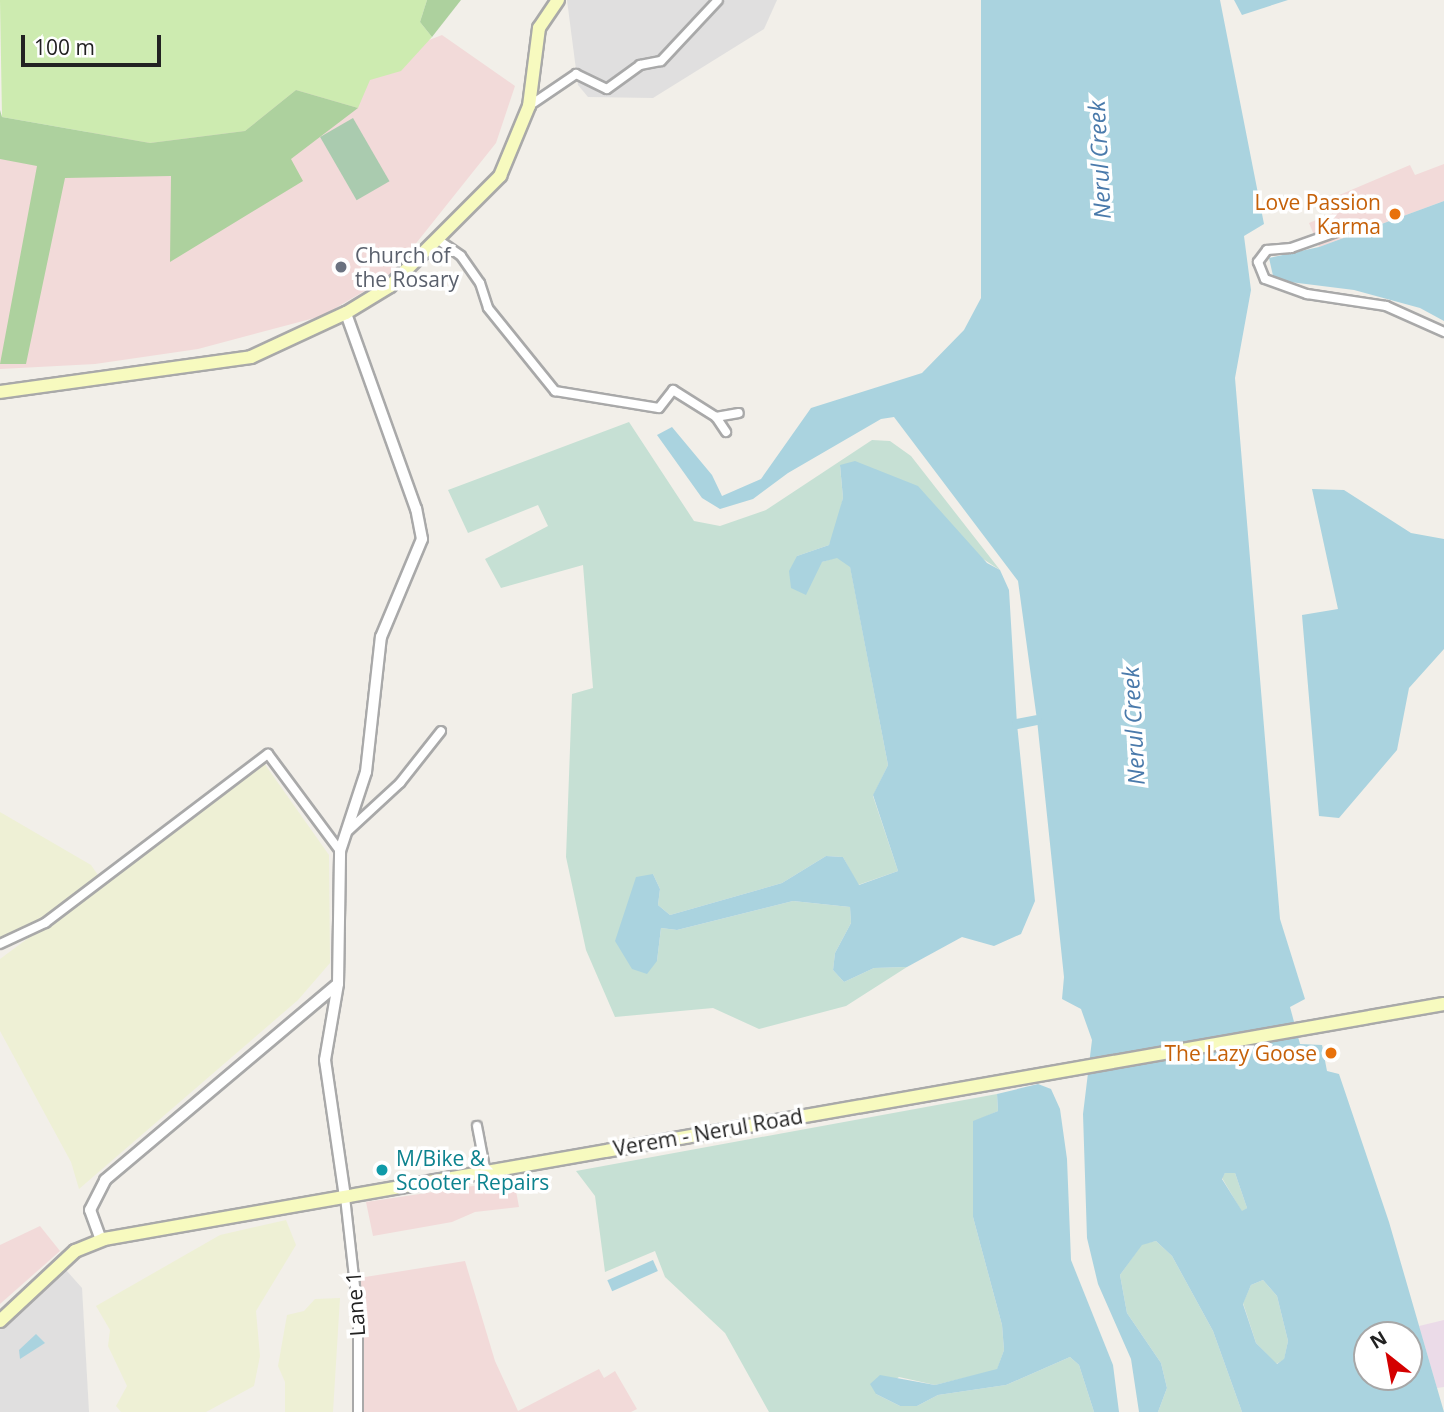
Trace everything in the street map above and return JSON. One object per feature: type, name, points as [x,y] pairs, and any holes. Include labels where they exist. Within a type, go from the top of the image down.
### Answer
[{"type":"main road","points":[[1,391],[251,357],[346,313],[390,286],[500,176],[529,106],[539,28],[558,0]]},
{"type":"main road","name":"Verem - Nerul Road","points":[[0,1321],[66,1258],[101,1240],[1328,1021],[1444,1004]]},
{"type":"street","points":[[529,106],[576,74],[607,89],[640,65],[661,61],[718,0]]},
{"type":"street","points":[[1356,225],[1291,248],[1267,250],[1258,262],[1265,279],[1307,294],[1386,306],[1444,332]]},
{"type":"street","points":[[437,239],[461,256],[480,284],[488,308],[555,391],[659,408],[673,390],[716,417],[726,432]]},
{"type":"street","points":[[345,1197],[325,1060],[338,984],[340,851],[342,836],[371,745],[381,637],[422,539],[416,509],[346,313]]},
{"type":"street","points":[[716,417],[739,413]]},
{"type":"street","points":[[342,836],[400,783],[441,730]]},
{"type":"street","points":[[0,943],[45,923],[268,754],[340,851]]},
{"type":"street","points":[[101,1240],[90,1210],[105,1180],[338,984]]},
{"type":"street","points":[[477,1126],[486,1173]]},
{"type":"street","name":"Lane 1","points":[[345,1197],[358,1312],[358,1412]]},
{"type":"shaded area","points":[[567,0],[777,0],[764,29],[653,98],[588,97],[578,85]]},
{"type":"shaded area","points":[[442,35],[515,86],[496,143],[390,276],[322,316],[198,349],[95,364],[0,369],[0,153],[352,70]]},
{"type":"shaded area","points":[[1444,164],[1444,201],[1319,247],[1309,223],[1342,209],[1337,196],[1410,165],[1415,175]]},
{"type":"shaded area","points":[[514,1180],[519,1207],[475,1212],[452,1222],[373,1236],[366,1202]]},
{"type":"shaded area","points":[[40,1226],[60,1251],[0,1304],[0,1245]]},
{"type":"shaded area","points":[[465,1261],[495,1361],[518,1411],[599,1369],[604,1378],[615,1371],[637,1409],[631,1412],[363,1412],[359,1278]]},
{"type":"shaded area","points":[[66,1270],[82,1288],[89,1412],[0,1412],[0,1329]]},
{"type":"shaded area","points":[[1444,1320],[1444,1387],[1437,1388],[1423,1340],[1423,1325]]},
{"type":"green space","points":[[0,0],[427,0],[420,22],[432,37],[401,71],[370,80],[358,108],[296,90],[245,131],[150,143],[2,117]]},
{"type":"green space","points":[[427,0],[461,0],[432,37],[420,22]]},
{"type":"green space","points":[[296,90],[358,108],[291,159],[303,181],[170,262],[171,176],[65,178],[26,364],[0,364],[37,166],[0,159],[0,110],[2,117],[150,143],[245,131]]},
{"type":"green space","points":[[353,118],[390,181],[357,200],[320,137]]},
{"type":"green space","points":[[629,422],[694,521],[720,526],[766,510],[872,440],[890,441],[911,456],[1000,570],[840,466],[843,498],[836,530],[829,545],[797,556],[822,562],[837,557],[850,566],[888,765],[873,796],[898,871],[858,885],[843,857],[826,856],[782,883],[670,915],[658,905],[660,889],[653,874],[657,961],[661,928],[677,930],[793,901],[850,907],[851,923],[835,953],[833,970],[844,982],[874,968],[907,967],[846,1006],[759,1029],[713,1008],[615,1017],[586,950],[566,857],[572,694],[593,688],[583,565],[501,588],[485,559],[548,526],[538,505],[468,533],[448,490]]},
{"type":"green space","points":[[264,763],[329,855],[330,963],[298,1000],[79,1189],[71,1162],[0,1031],[0,959]]},
{"type":"green space","points":[[0,812],[91,865],[100,878],[42,919],[0,939]]},
{"type":"green space","points":[[997,1094],[998,1111],[973,1122],[973,1217],[1002,1325],[1004,1350],[997,1370],[935,1385],[899,1377],[876,1394],[900,1406],[917,1406],[938,1395],[1006,1385],[1070,1357],[1079,1365],[1094,1412],[769,1412],[725,1333],[665,1277],[655,1251],[605,1272],[595,1196],[576,1171]]},
{"type":"green space","points":[[1225,1173],[1235,1173],[1247,1208],[1242,1212],[1222,1178]]},
{"type":"green space","points":[[286,1220],[296,1245],[256,1311],[260,1356],[254,1386],[206,1412],[121,1412],[116,1406],[127,1386],[108,1346],[110,1330],[96,1306],[220,1235]]},
{"type":"green space","points":[[1156,1241],[1172,1256],[1213,1331],[1242,1412],[1158,1412],[1167,1388],[1161,1363],[1127,1313],[1120,1275],[1142,1244]]},
{"type":"green space","points":[[1263,1280],[1277,1296],[1288,1341],[1284,1360],[1276,1364],[1256,1343],[1243,1303],[1251,1285]]},
{"type":"green space","points":[[340,1298],[333,1412],[285,1412],[285,1382],[278,1366],[287,1315],[304,1311],[315,1299]]},
{"type":"water","name":"Nerul Creek","points":[[981,0],[1220,0],[1264,224],[1244,236],[1251,290],[1235,378],[1280,919],[1305,999],[1290,1007],[1300,1044],[1322,1045],[1327,1071],[1339,1074],[1389,1222],[1418,1321],[1353,1321],[1353,1391],[1423,1391],[1423,1339],[1444,1412],[1242,1412],[1213,1331],[1172,1256],[1156,1241],[1142,1245],[1120,1275],[1127,1313],[1161,1363],[1167,1388],[1158,1412],[1139,1412],[1131,1359],[1098,1284],[1087,1238],[1083,1114],[1092,1040],[1081,1009],[1062,999],[1064,977],[1037,720],[1018,581],[894,417],[881,419],[788,473],[753,499],[720,509],[702,498],[657,435],[672,427],[712,475],[722,496],[761,479],[811,408],[922,373],[964,330],[981,298]],"holes":[[[1225,1173],[1235,1173],[1247,1208],[1242,1211],[1222,1179]],[[1263,1280],[1277,1296],[1288,1341],[1284,1359],[1277,1364],[1256,1343],[1243,1304],[1251,1285]]]},
{"type":"water","points":[[1234,0],[1288,0],[1242,15]]},
{"type":"water","points":[[1444,201],[1444,321],[1420,308],[1354,290],[1274,280],[1269,258],[1319,247]]},
{"type":"water","points":[[855,461],[918,486],[987,563],[1000,570],[1009,590],[1017,724],[1035,901],[1021,934],[994,946],[962,937],[907,967],[874,968],[844,982],[833,970],[835,953],[851,923],[850,907],[793,901],[677,930],[661,928],[657,961],[647,974],[632,969],[615,941],[636,877],[653,874],[660,889],[658,905],[670,915],[782,883],[826,856],[843,857],[859,885],[898,871],[873,795],[888,765],[850,567],[837,558],[822,562],[806,595],[791,588],[789,571],[797,556],[829,545],[843,498],[840,465]]},
{"type":"water","points":[[1312,489],[1344,490],[1411,533],[1444,539],[1444,649],[1409,688],[1397,750],[1339,818],[1319,816],[1302,615],[1338,609]]},
{"type":"water","points":[[1038,1084],[1051,1089],[1060,1109],[1067,1159],[1071,1260],[1113,1365],[1119,1412],[1094,1412],[1079,1365],[1070,1357],[1006,1385],[938,1395],[917,1406],[900,1406],[876,1394],[870,1384],[880,1375],[935,1385],[997,1369],[1004,1350],[1002,1325],[973,1217],[973,1121],[998,1111],[997,1094]]},
{"type":"water","points":[[653,1260],[658,1271],[612,1291],[607,1280]]},
{"type":"water","points":[[36,1334],[45,1343],[20,1359],[19,1350]]},
{"type":"waterway","points":[[1017,724],[1037,720]]},
{"type":"place","name":"Love Passion Karma","points":[[1395,214]]},
{"type":"place","name":"Church of the Rosary","points":[[341,267]]},
{"type":"place","name":"The Lazy Goose","points":[[1331,1053]]},
{"type":"place","name":"M/Bike & Scooter Repairs","points":[[382,1170]]}]
